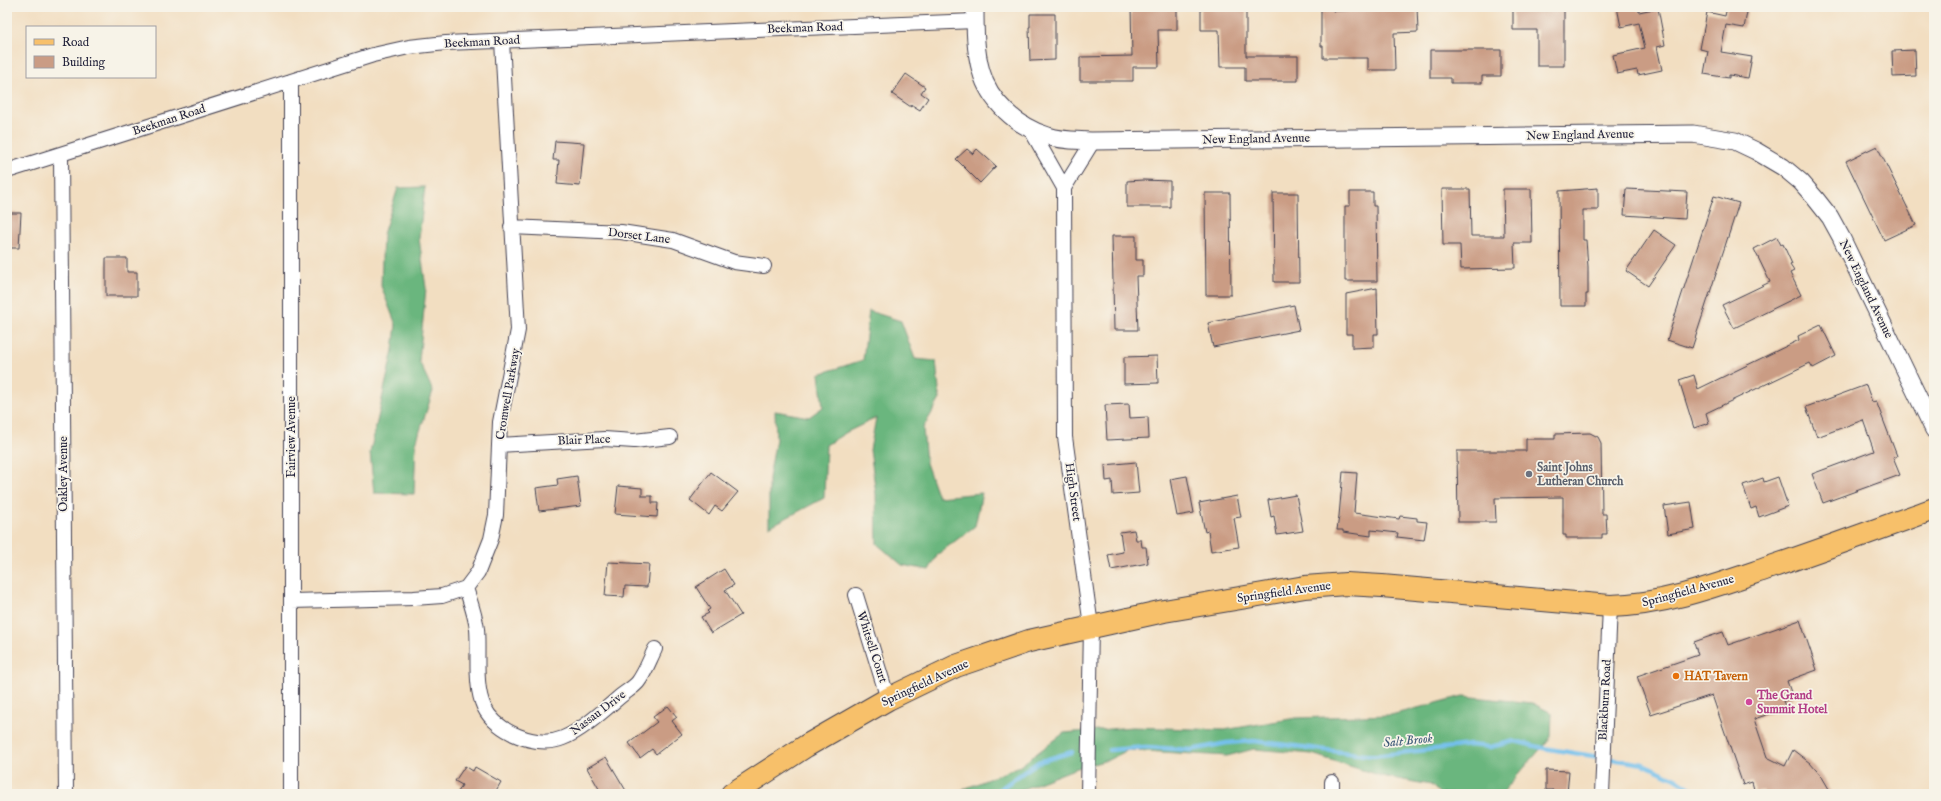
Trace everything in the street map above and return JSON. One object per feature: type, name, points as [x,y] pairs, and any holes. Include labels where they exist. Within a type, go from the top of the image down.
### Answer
[{"type":"main road","name":"Springfield Avenue","points":[[732,794],[806,746],[888,698],[956,666],[1029,641],[1091,626],[1164,611],[1305,587],[1346,584],[1610,606],[1633,606],[1693,592],[1812,553],[1934,509]]},
{"type":"street","name":"Beekman Road","points":[[7,171],[373,55],[409,47],[975,14]]},
{"type":"street","name":"High Street","points":[[975,14],[977,52],[981,72],[990,92],[1002,108],[1015,120],[1031,130],[1049,137],[1064,140]]},
{"type":"street","name":"Cromwell Parkway","points":[[466,588],[478,572],[491,539],[496,515],[500,422],[518,330],[511,227],[502,41]]},
{"type":"street","name":"Fairview Avenue","points":[[291,81],[291,794]]},
{"type":"street","name":"High Street","points":[[1031,130],[1064,188],[1065,437],[1091,626],[1088,794]]},
{"type":"street","name":"New England Avenue","points":[[1064,140],[1093,141],[1693,134],[1734,141],[1756,151],[1783,167],[1801,182],[1830,217],[1934,430]]},
{"type":"street","points":[[1064,188],[1093,141]]},
{"type":"street","name":"Oakley Avenue","points":[[61,155],[66,794]]},
{"type":"street","name":"Dorset Lane","points":[[511,227],[621,232],[673,240],[734,262],[764,266]]},
{"type":"street","name":"Blair Place","points":[[499,445],[604,439],[634,441],[670,437]]},
{"type":"street","points":[[291,601],[442,596],[466,588]]},
{"type":"street","name":"Nassau Drive","points":[[466,588],[477,628],[480,696],[484,708],[494,720],[505,729],[518,736],[533,740],[548,741],[562,739],[576,731],[638,682],[655,649]]},
{"type":"street","name":"Whitsell Court","points":[[856,595],[888,698]]},
{"type":"street","name":"Blackburn Road","points":[[1602,794],[1610,606]]},
{"type":"green space","points":[[425,187],[419,238],[426,288],[419,361],[433,391],[416,443],[414,494],[374,493],[370,453],[393,350],[396,325],[381,286],[383,234],[398,188]]},
{"type":"green space","points":[[869,311],[901,321],[915,359],[936,361],[940,399],[923,428],[926,463],[938,497],[982,493],[975,526],[938,554],[929,570],[902,565],[877,544],[876,494],[870,450],[876,418],[847,432],[826,445],[824,498],[769,527],[769,478],[776,439],[775,411],[809,417],[823,407],[819,374],[863,360]]},
{"type":"green space","points":[[1463,696],[1532,703],[1552,713],[1551,737],[1503,792],[1496,794],[1440,794],[1431,785],[1381,776],[1312,754],[1254,749],[1227,756],[1128,750],[1108,760],[1074,769],[1010,794],[952,794],[1020,766],[1064,733],[1132,727],[1224,730],[1296,718],[1391,715]]},
{"type":"building","points":[[1131,7],[1177,7],[1177,30],[1158,30],[1159,67],[1133,67],[1133,81],[1080,81],[1080,57],[1132,56]]},
{"type":"building","points":[[1201,7],[1246,7],[1246,56],[1298,56],[1298,81],[1245,81],[1245,67],[1220,67],[1219,30],[1201,30]]},
{"type":"building","points":[[1321,7],[1333,7],[1333,11],[1367,10],[1367,8],[1417,7],[1418,32],[1394,33],[1395,70],[1368,70],[1368,58],[1323,58],[1323,46],[1321,46]]},
{"type":"building","points":[[1513,7],[1564,7],[1564,66],[1537,66],[1537,30],[1513,30]]},
{"type":"building","points":[[1617,7],[1638,7],[1639,12],[1658,8],[1665,45],[1657,47],[1662,70],[1638,75],[1637,70],[1617,74],[1613,55],[1645,48],[1639,23],[1621,27]]},
{"type":"building","points":[[1727,7],[1748,7],[1744,28],[1726,25],[1721,52],[1752,57],[1748,78],[1729,75],[1729,78],[1704,74],[1708,51],[1700,49],[1707,12],[1725,16]]},
{"type":"building","points":[[1030,14],[1055,14],[1055,60],[1030,61]]},
{"type":"building","points":[[1430,50],[1501,50],[1501,76],[1482,76],[1482,83],[1451,83],[1451,78],[1430,78]]},
{"type":"building","points":[[1915,50],[1916,76],[1893,77],[1892,51]]},
{"type":"building","points":[[906,74],[925,87],[921,93],[928,98],[920,110],[912,105],[911,107],[892,94]]},
{"type":"building","points":[[555,141],[584,143],[580,186],[557,184],[559,160],[553,160]]},
{"type":"building","points":[[1877,146],[1916,225],[1884,240],[1846,161]]},
{"type":"building","points":[[967,149],[973,154],[977,149],[996,166],[980,183],[956,159]]},
{"type":"building","points":[[1127,181],[1170,181],[1170,207],[1127,207]]},
{"type":"building","points":[[1598,188],[1598,210],[1583,210],[1583,240],[1586,240],[1588,267],[1588,294],[1586,294],[1586,306],[1560,306],[1559,191]]},
{"type":"building","points":[[1442,189],[1470,189],[1471,236],[1504,236],[1503,189],[1531,189],[1532,243],[1514,243],[1515,268],[1461,269],[1460,245],[1443,245]]},
{"type":"building","points":[[1626,189],[1687,192],[1685,219],[1624,215]]},
{"type":"building","points":[[1350,192],[1373,192],[1373,206],[1376,206],[1377,281],[1345,281],[1345,206],[1350,206]]},
{"type":"building","points":[[1205,193],[1230,193],[1231,295],[1206,295]]},
{"type":"building","points":[[1273,193],[1298,193],[1299,282],[1274,282]]},
{"type":"building","points":[[1714,196],[1739,203],[1692,348],[1667,340]]},
{"type":"building","points":[[7,213],[21,213],[19,248],[7,248]]},
{"type":"building","points":[[1654,230],[1676,245],[1648,286],[1626,271]]},
{"type":"building","points":[[1112,236],[1136,236],[1136,260],[1143,260],[1143,276],[1136,276],[1138,330],[1114,330]]},
{"type":"building","points":[[1777,237],[1781,245],[1783,244],[1792,264],[1790,265],[1794,271],[1790,273],[1801,295],[1734,328],[1722,305],[1770,282],[1754,249]]},
{"type":"building","points":[[106,258],[127,258],[127,272],[137,272],[137,296],[106,296]]},
{"type":"building","points":[[1377,288],[1378,334],[1374,334],[1374,347],[1352,348],[1352,334],[1346,334],[1346,294]]},
{"type":"building","points":[[1294,305],[1299,330],[1213,347],[1208,323]]},
{"type":"building","points":[[1821,325],[1836,356],[1813,368],[1810,363],[1706,413],[1709,423],[1694,428],[1679,380],[1694,375],[1698,389],[1799,340],[1798,336]]},
{"type":"building","points":[[1157,356],[1158,383],[1124,384],[1124,357]]},
{"type":"building","points":[[1866,385],[1872,402],[1876,401],[1897,456],[1893,458],[1900,475],[1823,503],[1812,474],[1874,451],[1863,420],[1817,437],[1806,407]]},
{"type":"building","points":[[1129,404],[1130,418],[1148,417],[1149,438],[1107,440],[1105,405]]},
{"type":"building","name":"Saint Johns Lutheran Church","points":[[1590,433],[1598,437],[1601,443],[1602,514],[1606,514],[1607,534],[1602,534],[1602,538],[1566,538],[1566,535],[1563,535],[1563,497],[1495,498],[1496,522],[1458,522],[1457,451],[1526,451],[1526,439],[1555,439],[1555,434]]},
{"type":"building","points":[[1136,462],[1139,493],[1113,495],[1112,480],[1106,481],[1105,465]]},
{"type":"building","points":[[711,472],[738,492],[722,511],[715,506],[709,515],[690,500]]},
{"type":"building","points":[[1343,472],[1357,473],[1354,513],[1399,519],[1400,516],[1417,518],[1417,521],[1427,522],[1424,540],[1397,537],[1398,533],[1371,530],[1371,536],[1337,530]]},
{"type":"building","points":[[577,476],[581,506],[539,511],[536,488],[558,485],[557,479]]},
{"type":"building","points":[[1187,476],[1194,513],[1177,516],[1170,479]]},
{"type":"building","points":[[1778,477],[1788,506],[1759,517],[1756,507],[1751,509],[1743,485],[1763,478],[1764,482]]},
{"type":"building","points":[[618,486],[642,488],[642,496],[652,496],[652,503],[658,503],[657,517],[615,514]]},
{"type":"building","points":[[1296,495],[1303,531],[1277,535],[1274,516],[1271,517],[1268,500]]},
{"type":"building","points":[[1237,496],[1241,517],[1234,518],[1239,547],[1211,551],[1208,531],[1205,532],[1199,503]]},
{"type":"building","points":[[1691,502],[1695,529],[1668,534],[1664,506]]},
{"type":"building","points":[[1134,530],[1136,540],[1141,540],[1142,547],[1146,547],[1148,563],[1111,570],[1108,555],[1123,552],[1120,532]]},
{"type":"building","points":[[608,562],[649,564],[647,587],[625,586],[624,597],[605,596]]},
{"type":"building","points":[[724,569],[734,585],[725,590],[741,615],[711,633],[701,617],[709,613],[707,611],[710,609],[696,587]]},
{"type":"building","name":"The Grand Summit Hotel","points":[[1800,620],[1817,670],[1787,681],[1793,698],[1783,701],[1785,706],[1771,711],[1772,713],[1754,719],[1767,757],[1785,766],[1793,750],[1810,763],[1822,777],[1832,794],[1764,794],[1763,790],[1755,793],[1752,782],[1743,785],[1712,695],[1651,715],[1637,676],[1698,655],[1694,642],[1708,637],[1723,632],[1728,645]]},
{"type":"building","points":[[668,706],[677,717],[672,721],[682,734],[656,754],[652,749],[640,758],[629,743],[657,722],[653,717]]},
{"type":"building","points":[[606,757],[628,794],[602,794],[587,768]]},
{"type":"building","points":[[465,766],[473,771],[475,767],[501,782],[494,794],[457,794],[462,785],[455,781]]},
{"type":"building","points":[[1546,770],[1569,771],[1567,794],[1553,794],[1553,790],[1546,790]]},
{"type":"waterway","name":"Salt Brook","points":[[1110,750],[1146,747],[1191,750],[1227,743],[1254,741],[1373,756],[1470,745],[1490,747],[1515,741],[1543,748],[1643,764],[1676,779],[1700,794]]},
{"type":"waterway","name":"Salt Brook","points":[[993,794],[1038,762],[1072,752]]},
{"type":"place","name":"Saint Johns Lutheran Church","points":[[1529,474]]},
{"type":"place","name":"HAT Tavern","points":[[1676,676]]},
{"type":"place","name":"The Grand Summit Hotel","points":[[1749,702]]}]
